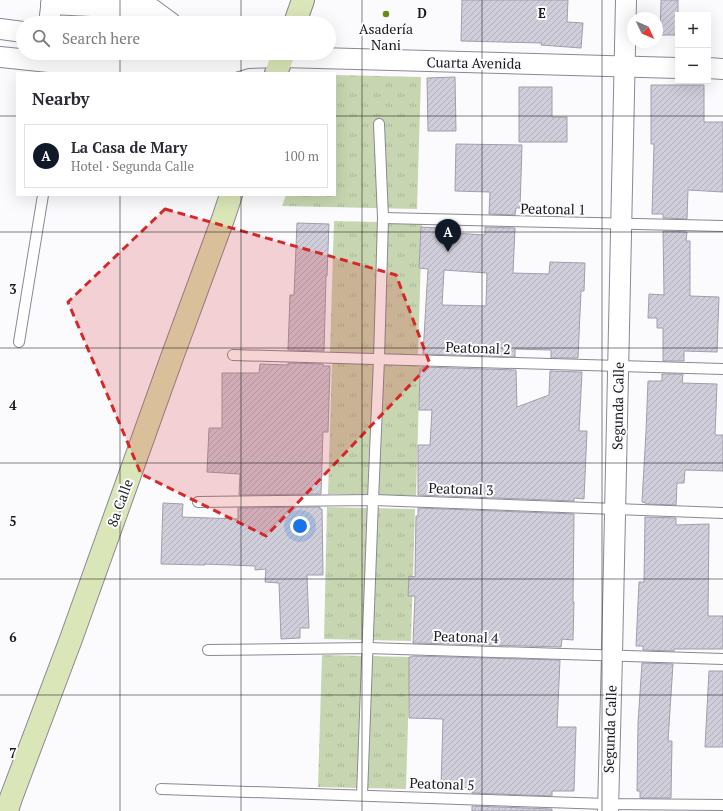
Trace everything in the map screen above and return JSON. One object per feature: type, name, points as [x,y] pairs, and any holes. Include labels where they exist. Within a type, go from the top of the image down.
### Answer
[{"type":"street","points":[[297,16],[303,0]]},
{"type":"street","name":"Segunda Calle","points":[[608,807],[626,0]]},
{"type":"street","points":[[51,9],[152,9],[162,16]]},
{"type":"street","points":[[0,29],[16,31]]},
{"type":"street","name":"Cuarta Avenida","points":[[0,57],[16,59]]},
{"type":"street","name":"Cuarta Avenida","points":[[27,60],[45,62],[217,67],[231,60]]},
{"type":"street","name":"Cuarta Avenida","points":[[280,61],[675,68]]},
{"type":"street","points":[[711,68],[723,69]]},
{"type":"street","name":"8a Calle","points":[[6,801],[71,639],[231,196]]},
{"type":"lane","points":[[362,795],[383,218],[379,124]]},
{"type":"lane","points":[[20,342],[43,196]]},
{"type":"lane","name":"Peatonal 1","points":[[383,218],[723,226]]},
{"type":"lane","name":"Peatonal 2","points":[[233,355],[723,369]]},
{"type":"lane","name":"Peatonal 3","points":[[198,502],[373,500],[723,514]]},
{"type":"lane","name":"Peatonal 4","points":[[208,650],[368,648],[723,658]]},
{"type":"lane","name":"Peatonal 5","points":[[161,789],[362,795],[608,807],[723,806]]},
{"type":"highlighted area","points":[[165,209],[396,275],[430,364],[266,536],[141,474],[68,302]]},
{"type":"green space","points":[[336,75],[421,77],[417,209],[282,206],[286,196],[336,196]]},
{"type":"green space","points":[[334,221],[422,223],[418,355],[330,353]]},
{"type":"green space","points":[[332,362],[420,364],[416,496],[328,494]]},
{"type":"green space","points":[[327,507],[415,509],[411,641],[324,639]]},
{"type":"green space","points":[[322,655],[410,657],[406,789],[318,787]]},
{"type":"building","points":[[462,0],[568,0],[567,22],[583,23],[581,48],[541,45],[542,43],[461,41]]},
{"type":"building","points":[[661,0],[678,0],[678,12],[675,12],[675,35],[663,35],[663,12],[661,12]]},
{"type":"building","points":[[455,77],[456,131],[428,131],[427,78]]},
{"type":"building","points":[[651,85],[704,85],[704,122],[723,122],[723,192],[688,190],[687,219],[663,218],[663,214],[652,214],[654,144],[651,144]]},
{"type":"building","points":[[519,87],[552,87],[552,117],[567,117],[567,142],[519,142]]},
{"type":"building","points":[[456,144],[522,145],[520,208],[516,208],[515,215],[489,214],[490,192],[455,191]]},
{"type":"building","points":[[297,223],[329,224],[324,351],[288,350],[290,295],[294,295]]},
{"type":"building","points":[[421,227],[438,228],[438,232],[485,235],[485,227],[515,228],[513,273],[549,274],[550,262],[585,263],[584,291],[581,291],[578,358],[551,358],[551,350],[515,349],[515,357],[423,354],[428,269],[419,268]],"holes":[[[444,270],[487,273],[486,306],[442,305]]]},
{"type":"building","points":[[663,231],[687,232],[686,241],[690,241],[690,296],[719,297],[717,352],[684,351],[684,361],[663,361],[663,328],[657,328],[657,318],[648,318],[649,294],[664,295]]},
{"type":"building","points":[[288,363],[323,364],[323,366],[330,366],[328,432],[323,432],[321,494],[239,495],[240,474],[207,472],[209,428],[222,428],[222,373],[259,373],[260,364],[288,365]]},
{"type":"building","points":[[420,368],[516,370],[517,407],[549,395],[550,371],[582,372],[579,431],[587,431],[584,499],[574,498],[574,501],[418,495],[418,445],[430,445],[432,410],[419,410]]},
{"type":"building","points":[[662,374],[683,374],[682,383],[717,384],[715,435],[723,435],[723,471],[685,470],[684,483],[677,483],[676,505],[646,504],[642,502],[648,381],[662,381]]},
{"type":"building","points":[[163,503],[183,504],[182,517],[238,519],[238,508],[320,507],[320,509],[322,509],[323,575],[307,575],[309,628],[300,628],[300,638],[281,639],[279,583],[265,582],[266,569],[255,570],[255,566],[161,564]]},
{"type":"building","points":[[418,508],[574,514],[573,640],[562,639],[561,647],[413,643],[415,596],[408,596],[409,576],[415,577],[416,516],[418,516]]},
{"type":"building","points":[[645,517],[676,518],[676,525],[709,524],[708,616],[723,616],[723,649],[674,649],[674,651],[643,650],[643,646],[636,646],[639,582],[644,582]]},
{"type":"building","points":[[409,657],[560,660],[557,727],[576,727],[574,791],[552,791],[552,796],[472,793],[472,788],[441,787],[443,719],[409,718]]},
{"type":"building","points":[[642,663],[673,664],[668,741],[672,741],[671,798],[640,798],[640,791],[637,791],[638,723]]},
{"type":"building","points":[[709,671],[723,671],[723,747],[705,747]]},
{"type":"building","points":[[472,806],[552,809],[552,811],[472,811]]},
{"type":"place","name":"Asadería Nani","points":[[386,14]]},
{"type":"place","name":"La Casa de Mary","points":[[448,252]]}]
